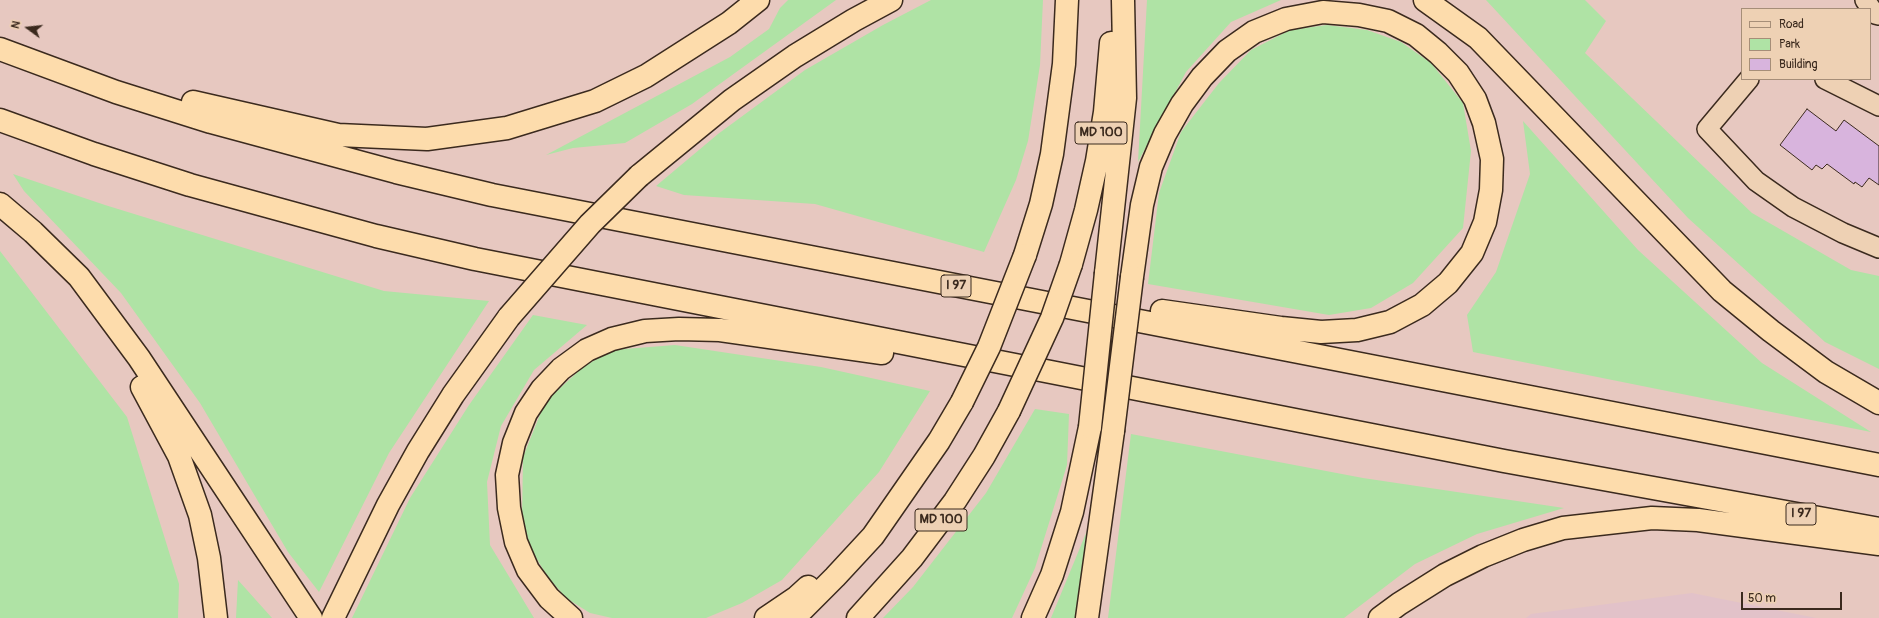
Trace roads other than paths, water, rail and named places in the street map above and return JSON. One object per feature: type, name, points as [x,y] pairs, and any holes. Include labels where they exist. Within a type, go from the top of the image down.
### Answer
[{"type":"highway","points":[[43,66],[298,127],[338,135],[427,138],[507,128],[595,101],[646,76],[686,52],[729,23],[758,0]]},
{"type":"highway","points":[[334,618],[388,505],[418,451],[453,395],[510,317],[590,224],[639,176],[732,100],[795,56],[854,20],[891,0]]},
{"type":"highway","name":"MD 100","points":[[794,618],[873,536],[939,441],[962,402],[989,347],[1025,255],[1040,204],[1052,154],[1064,64],[1067,0]]},
{"type":"highway","name":"MD 100","points":[[858,618],[912,558],[955,501],[984,456],[1009,411],[1052,318],[1071,264],[1086,210],[1105,112],[1110,66],[1113,0]]},
{"type":"highway","points":[[1033,618],[1052,575],[1072,512],[1090,427],[1125,98],[1123,0]]},
{"type":"highway","points":[[1425,0],[1478,38],[1722,290],[1770,331],[1826,372],[1879,403]]},
{"type":"highway","points":[[1447,0],[1530,92]]},
{"type":"highway","points":[[879,271],[1281,328],[1321,332],[1357,330],[1390,322],[1422,305],[1448,283],[1472,253],[1485,222],[1492,190],[1492,159],[1484,124],[1475,99],[1458,73],[1438,53],[1416,35],[1388,22],[1359,15],[1323,12],[1286,19],[1254,32],[1227,51],[1202,77],[1182,104],[1165,134],[1151,167],[1142,205],[1132,277],[1113,431],[1087,618]]},
{"type":"highway","name":"I 97","points":[[0,49],[116,92],[211,122],[396,172],[492,195],[1879,465]]},
{"type":"highway","name":"I 97","points":[[0,120],[94,154],[190,185],[376,236],[483,261],[1504,461],[1879,528]]},
{"type":"highway","points":[[0,204],[33,232],[79,277],[139,358],[311,618]]},
{"type":"highway","points":[[79,277],[179,456],[200,515],[209,558],[216,618]]},
{"type":"highway","points":[[571,618],[549,598],[528,570],[516,542],[509,508],[508,475],[514,443],[526,413],[542,389],[561,369],[587,350],[612,339],[645,331],[678,329],[720,330],[792,339],[1244,409]]},
{"type":"highway","points":[[766,618],[796,597],[854,545],[914,479]]},
{"type":"highway","points":[[1380,618],[1445,575],[1483,556],[1523,540],[1570,527],[1652,518],[1698,520],[1879,544]]},
{"type":"street","points":[[1871,8],[1875,14],[1879,15]]},
{"type":"street","points":[[1748,80],[1707,129],[1756,181],[1793,207],[1843,233],[1879,248]]},
{"type":"street","points":[[1827,80],[1879,106]]}]
